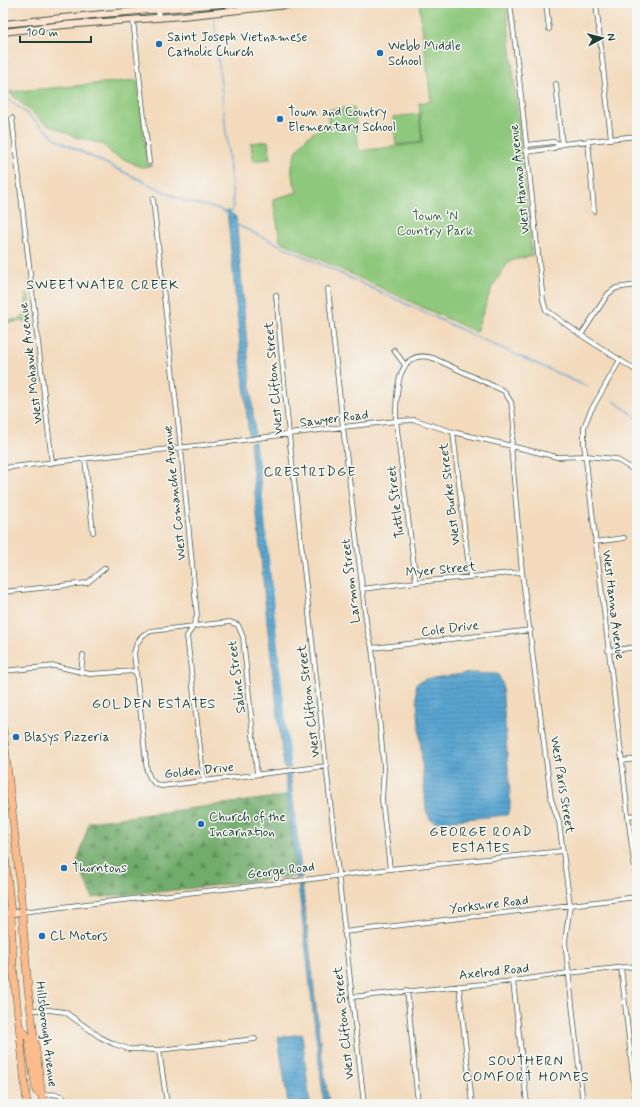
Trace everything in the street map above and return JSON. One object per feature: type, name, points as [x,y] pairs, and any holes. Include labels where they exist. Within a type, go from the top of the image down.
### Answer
[{"type":"main road","points":[[234,3],[4,23],[5,31],[200,14],[248,6],[306,3]]},
{"type":"main road","points":[[199,7],[200,14]]},
{"type":"main road","points":[[30,21],[30,29]]},
{"type":"main road","name":"Hillsborough Avenue","points":[[3,729],[19,873],[31,1010],[43,1104]]},
{"type":"main road","points":[[3,780],[3,782],[10,785]]},
{"type":"main road","name":"Hillsborough Avenue","points":[[3,837],[7,914],[14,969],[27,1104]]},
{"type":"main road","name":"George Road","points":[[7,914],[22,912]]},
{"type":"main road","points":[[20,1027],[28,1037],[36,1091],[42,1095]]},
{"type":"street","points":[[157,3],[159,18]]},
{"type":"street","name":"West Hanna Avenue","points":[[510,3],[543,300],[546,310],[581,335],[637,371]]},
{"type":"street","points":[[546,3],[549,29]]},
{"type":"street","points":[[596,3],[611,139]]},
{"type":"street","points":[[133,20],[149,162]]},
{"type":"street","points":[[556,84],[562,144]]},
{"type":"street","name":"West Mohawk Avenue","points":[[12,118],[52,463]]},
{"type":"street","points":[[527,146],[553,142],[562,144],[637,136]]},
{"type":"street","points":[[588,141],[594,211]]},
{"type":"street","points":[[527,152],[554,148],[562,144]]},
{"type":"street","name":"West Comanche Avenue","points":[[153,199],[181,448],[197,616],[193,627],[187,636],[204,782]]},
{"type":"street","points":[[581,335],[608,294],[616,288],[637,285]]},
{"type":"street","name":"Larmon Street","points":[[328,289],[362,589],[367,628],[372,648],[384,767],[382,800],[390,869]]},
{"type":"street","name":"West Clifton Street","points":[[276,295],[289,435],[364,1104]]},
{"type":"street","points":[[394,350],[405,365]]},
{"type":"street","name":"West Paris Street","points":[[405,365],[410,360],[419,356],[433,358],[504,391],[511,402],[514,428],[511,446],[522,572],[531,630],[551,799],[558,822],[570,905],[565,941],[582,1104]]},
{"type":"street","name":"West Hanna Avenue","points":[[620,360],[590,412],[584,427],[584,444],[637,885]]},
{"type":"street","name":"Tuttle Street","points":[[405,365],[397,393],[396,421],[416,582]]},
{"type":"street","name":"Sawyer Road","points":[[3,468],[289,435],[343,427],[415,420],[453,432],[557,457],[586,456],[616,459],[637,472]]},
{"type":"street","name":"West Burke Street","points":[[453,432],[470,577]]},
{"type":"street","points":[[85,459],[93,532]]},
{"type":"street","points":[[595,542],[624,538]]},
{"type":"street","points":[[3,592],[87,583],[105,568]]},
{"type":"street","name":"Myer Street","points":[[362,589],[416,582],[522,572]]},
{"type":"street","name":"Saline Street","points":[[135,671],[134,653],[137,644],[143,635],[151,631],[230,622],[238,625],[243,637],[257,774]]},
{"type":"street","name":"Cole Drive","points":[[372,648],[531,630]]},
{"type":"street","points":[[608,652],[637,647]]},
{"type":"street","points":[[81,672],[83,655]]},
{"type":"street","points":[[3,671],[55,666],[90,674],[135,671]]},
{"type":"street","name":"Golden Drive","points":[[135,671],[147,771],[150,778],[156,784],[162,786],[204,782],[327,766]]},
{"type":"street","points":[[622,761],[637,759]]},
{"type":"street","points":[[628,816],[637,815]]},
{"type":"street","name":"George Road","points":[[22,912],[390,869],[562,851]]},
{"type":"street","name":"Yorkshire Road","points":[[344,932],[637,897]]},
{"type":"street","name":"Axelrod Road","points":[[352,996],[513,981],[568,973],[637,966]]},
{"type":"street","points":[[621,967],[636,1104]]},
{"type":"street","points":[[513,981],[527,1104]]},
{"type":"street","points":[[459,986],[472,1104]]},
{"type":"street","points":[[407,990],[418,1104]]},
{"type":"street","points":[[31,1010],[65,1012],[114,1044],[130,1049],[160,1050],[255,1039]]},
{"type":"street","points":[[160,1050],[167,1104]]},
{"type":"street","points":[[42,1095],[54,1094],[62,1096],[67,1104]]},
{"type":"green space","name":"Town ’N Country Park","points":[[419,3],[506,3],[532,256],[513,260],[507,264],[492,287],[476,332],[280,241],[273,199],[297,192],[292,174],[294,158],[297,150],[308,137],[314,132],[329,127],[327,110],[354,107],[359,151],[423,143],[419,103],[431,101]]},
{"type":"green space","points":[[137,80],[147,165],[152,164],[152,166],[141,167],[112,154],[102,144],[75,137],[43,122],[9,92]]},
{"type":"green space","points":[[419,114],[422,142],[396,145],[393,117]]},
{"type":"green space","points":[[268,141],[270,159],[253,161],[251,143]]},
{"type":"green space","points":[[25,294],[29,297],[32,323],[30,326],[28,327],[27,321],[3,323],[3,321],[22,319],[22,315],[27,314]]},
{"type":"green space","points":[[287,794],[297,876],[93,898],[77,863],[89,822],[284,796]]},
{"type":"water","points":[[227,210],[236,217],[255,436],[249,437]]},
{"type":"water","points":[[255,441],[290,768],[284,768],[267,622],[250,442]]},
{"type":"water","points":[[470,673],[498,674],[502,683],[510,809],[507,815],[435,822],[430,819],[426,810],[416,689],[417,683],[425,679]]},
{"type":"water","points":[[290,772],[302,878],[297,879],[285,773]]},
{"type":"water","points":[[298,883],[302,883],[321,1050],[329,1104],[324,1104]]},
{"type":"water","points":[[302,1034],[310,1104],[288,1104],[278,1037]]},
{"type":"waterway","points":[[214,19],[233,198],[233,210],[228,213]]},
{"type":"waterway","points":[[3,100],[8,100],[14,103],[59,141],[184,201],[219,209],[229,214]]},
{"type":"waterway","points":[[235,224],[588,387]]},
{"type":"waterway","points":[[614,401],[637,418]]},
{"type":"waterway","points":[[257,456],[290,768]]},
{"type":"place","name":"Saint Joseph Vietnamese Catholic Church","points":[[159,44]]},
{"type":"place","name":"Webb Middle School","points":[[380,53]]},
{"type":"place","name":"Town and Country Elementary School","points":[[280,119]]},
{"type":"place","name":"Blasys Pizzeria","points":[[16,737]]},
{"type":"place","name":"Church of the Incarnation","points":[[201,824]]},
{"type":"place","name":"Thorntons","points":[[64,868]]},
{"type":"place","name":"CL Motors","points":[[42,936]]},
{"type":"district","name":"SWEETWATER CREEK","points":[[103,285]]},
{"type":"district","name":"CRESTRIDGE","points":[[310,472]]},
{"type":"district","name":"GOLDEN ESTATES","points":[[154,704]]},
{"type":"district","name":"GEORGE ROAD ESTATES","points":[[481,840]]},
{"type":"district","name":"SOUTHERN COMFORT HOMES","points":[[526,1070]]}]
